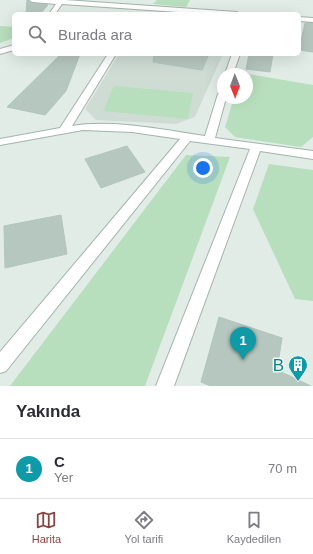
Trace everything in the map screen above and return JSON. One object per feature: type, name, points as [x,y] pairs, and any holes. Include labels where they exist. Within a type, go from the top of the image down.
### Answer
[{"type":"street","points":[[32,0],[62,1],[139,11],[195,9],[220,12]]},
{"type":"street","points":[[139,11],[147,0]]},
{"type":"street","points":[[54,12],[62,1]]},
{"type":"street","points":[[301,18],[313,20]]},
{"type":"street","points":[[0,52],[12,48]]},
{"type":"street","points":[[64,130],[111,56]]},
{"type":"street","points":[[232,68],[235,56]]},
{"type":"street","points":[[209,140],[220,104]]},
{"type":"street","points":[[0,142],[83,127],[132,129],[313,155]]},
{"type":"street","points":[[3,359],[188,136]]},
{"type":"street","points":[[165,386],[256,147]]},
{"type":"shaded area","points":[[118,56],[222,56],[195,117],[176,124],[96,120],[85,109]]},
{"type":"green space","points":[[157,0],[190,0],[186,7],[153,4]]},
{"type":"green space","points":[[0,26],[12,27],[12,39],[0,43]]},
{"type":"green space","points":[[253,75],[313,85],[313,137],[301,147],[235,137],[225,127],[232,104],[253,104]]},
{"type":"green space","points":[[114,86],[193,93],[188,119],[103,111]]},
{"type":"green space","points":[[186,155],[230,157],[145,386],[10,386]]},
{"type":"green space","points":[[269,164],[313,170],[313,301],[295,299],[253,209]]},
{"type":"building","points":[[27,0],[32,3],[48,5],[42,12],[26,12]]},
{"type":"building","points":[[305,23],[313,23],[313,52],[301,50],[301,41]]},
{"type":"building","points":[[59,56],[79,56],[66,91],[45,115],[7,107]]},
{"type":"building","points":[[154,56],[208,56],[202,70],[153,62]]},
{"type":"building","points":[[249,56],[273,56],[270,72],[246,68]]},
{"type":"building","points":[[127,146],[145,172],[101,188],[85,159]]},
{"type":"building","points":[[61,215],[67,254],[5,268],[4,226]]},
{"type":"building","points":[[219,317],[282,338],[277,370],[311,386],[211,386],[201,382]]},
{"type":"place","name":"C","points":[[243,360]]},
{"type":"place","name":"B","points":[[298,382]]}]
